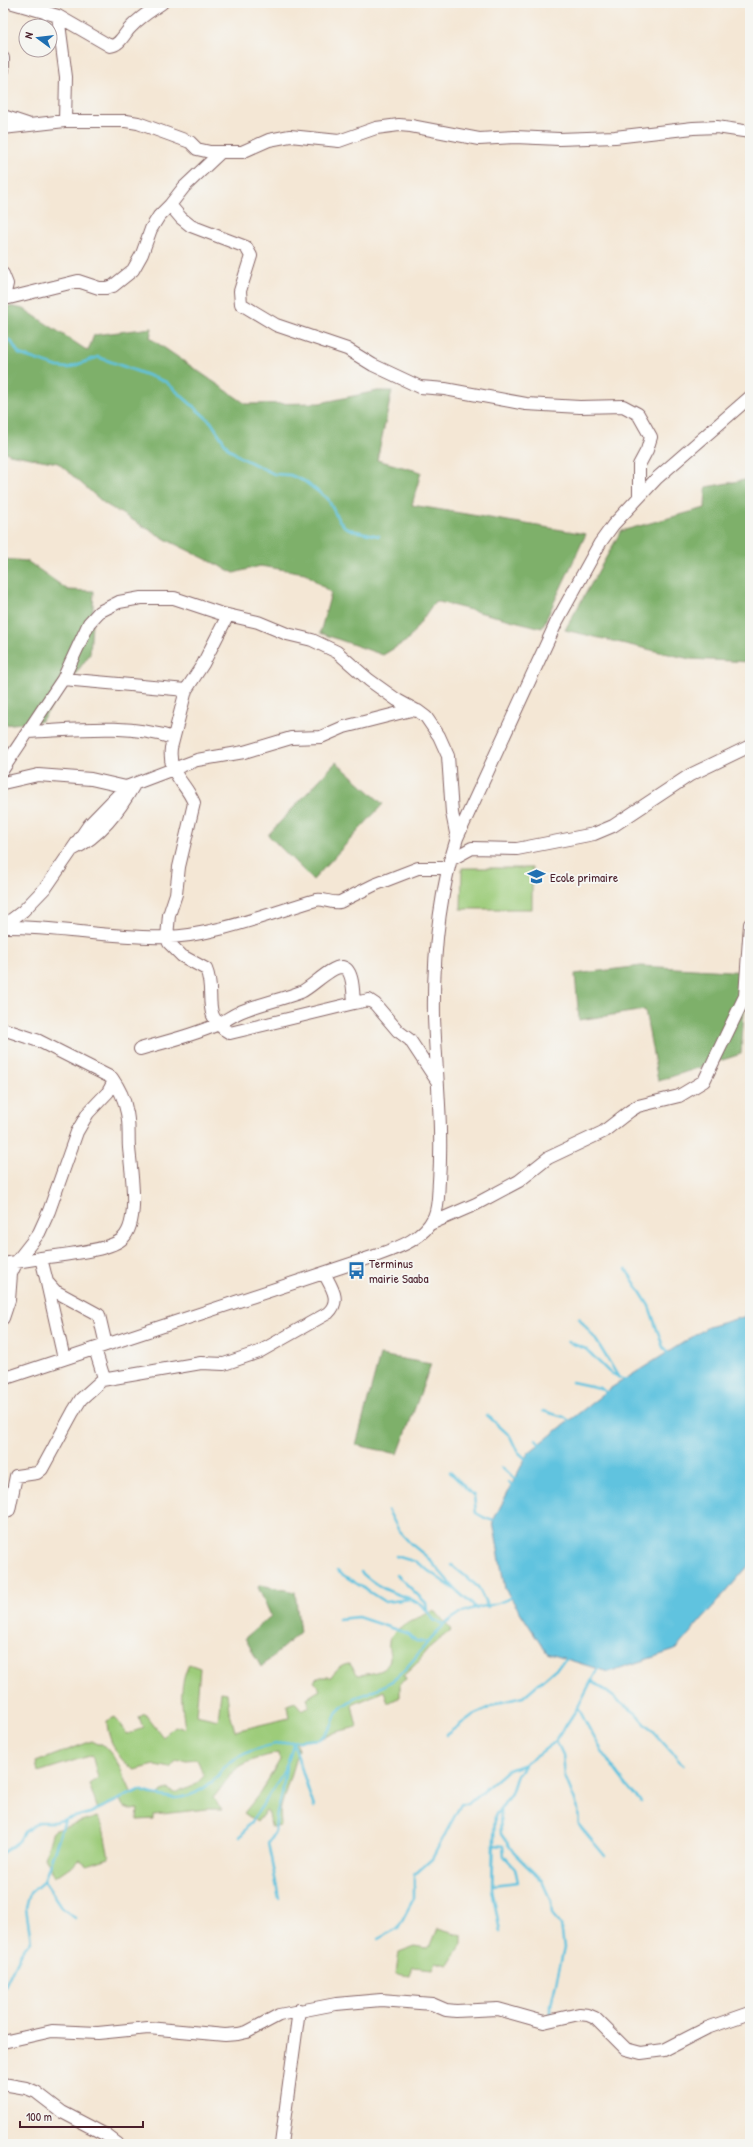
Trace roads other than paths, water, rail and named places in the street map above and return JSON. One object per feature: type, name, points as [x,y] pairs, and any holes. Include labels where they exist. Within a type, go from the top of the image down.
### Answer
[{"type":"street","points":[[13,3],[58,16],[110,46],[115,46],[132,26],[162,3]]},
{"type":"street","points":[[58,16],[66,77],[65,121]]},
{"type":"street","points":[[3,58],[3,70]]},
{"type":"street","points":[[3,116],[27,124]]},
{"type":"street","points":[[3,128],[27,124],[65,121],[126,121],[138,123],[190,142],[197,149],[221,152],[242,152],[269,140],[290,136],[339,141],[376,128],[399,125],[479,139],[516,137],[559,139],[615,137],[693,128],[717,127],[750,132]]},
{"type":"street","points":[[3,274],[7,284],[3,297],[9,298],[78,281],[99,288],[114,286],[133,270],[142,254],[151,229],[159,216],[184,187],[221,152]]},
{"type":"street","points":[[170,205],[191,226],[246,247],[250,250],[251,256],[240,291],[241,304],[276,325],[347,349],[373,365],[420,387],[526,404],[580,407],[616,405],[635,411],[651,437],[647,450],[639,465],[639,496]]},
{"type":"street","points":[[3,1379],[392,1250],[418,1237],[430,1224],[437,1207],[439,1178],[434,1017],[435,943],[448,864],[456,838],[511,717],[574,589],[600,543],[639,496],[680,456],[750,397]]},
{"type":"street","points":[[3,769],[63,679],[89,623],[99,612],[118,602],[141,598],[174,598],[228,615],[258,622],[332,650],[369,680],[397,700],[426,717],[434,727],[448,756],[451,807],[456,838]]},
{"type":"street","points":[[228,615],[203,664],[186,690],[173,738],[170,758],[172,769],[194,803],[179,867],[176,894],[169,915],[167,937],[169,943],[182,956],[206,969],[211,1007],[217,1025],[234,1034],[354,1002],[369,1000],[375,1004],[398,1031],[410,1040],[437,1082]]},
{"type":"street","points":[[63,679],[186,690]]},
{"type":"street","points":[[3,926],[23,911],[47,886],[98,814],[130,786],[197,760],[244,752],[291,738],[321,737],[344,727],[375,718],[406,711],[418,711]]},
{"type":"street","points":[[28,732],[126,730],[149,731],[173,738]]},
{"type":"street","points":[[3,926],[66,929],[138,938],[183,936],[300,907],[318,900],[334,903],[340,902],[374,885],[418,868],[448,864],[472,848],[517,849],[594,834],[613,826],[690,775],[750,746]]},
{"type":"street","points":[[3,783],[38,775],[91,779],[130,786]]},
{"type":"street","points":[[430,1224],[476,1204],[519,1181],[548,1158],[603,1132],[630,1110],[638,1106],[679,1096],[699,1085],[708,1076],[748,993],[750,924]]},
{"type":"street","points":[[140,1049],[217,1025],[244,1010],[307,989],[325,975],[339,967],[343,967],[349,974],[354,1002]]},
{"type":"street","points":[[3,1029],[58,1050],[114,1081],[119,1087],[127,1110],[133,1194],[132,1217],[128,1231],[124,1238],[117,1243],[101,1249],[3,1264]]},
{"type":"street","points":[[3,1318],[9,1300],[7,1272],[31,1245],[42,1227],[77,1132],[88,1113],[108,1092],[114,1081]]},
{"type":"street","points":[[41,1258],[64,1359]]},
{"type":"street","points":[[3,1513],[9,1510],[16,1476],[37,1473],[42,1469],[81,1399],[104,1378],[201,1363],[224,1364],[259,1352],[328,1313],[335,1306],[336,1299],[324,1273]]},
{"type":"street","points":[[47,1282],[57,1293],[99,1315],[104,1378]]},
{"type":"street","points":[[3,2042],[52,2031],[98,2033],[148,2028],[225,2035],[238,2034],[247,2032],[279,2015],[300,2010],[381,2000],[432,2004],[446,2010],[456,2011],[498,2009],[544,2022],[579,2014],[595,2018],[626,2049],[641,2054],[664,2050],[707,2028],[750,2013]]},
{"type":"street","points":[[281,2144],[300,2010]]},
{"type":"street","points":[[3,2084],[26,2088],[36,2092],[62,2112],[106,2135],[118,2144]]},
{"type":"water","points":[[750,1315],[750,1564],[675,1650],[608,1672],[547,1653],[505,1589],[493,1521],[528,1453],[611,1388],[708,1327]]},
{"type":"waterway","points":[[3,337],[11,341],[19,354],[58,367],[68,368],[98,357],[166,382],[211,422],[228,448],[240,457],[274,474],[290,475],[304,481],[328,499],[338,519],[345,527],[355,531],[379,536]]},
{"type":"waterway","points":[[626,1269],[649,1306],[663,1347],[668,1354]]},
{"type":"waterway","points":[[745,1318],[746,1307]]},
{"type":"waterway","points":[[579,1318],[596,1340],[619,1378]]},
{"type":"waterway","points":[[568,1342],[586,1349],[609,1372],[626,1381]]},
{"type":"waterway","points":[[572,1382],[600,1388],[607,1393]]},
{"type":"waterway","points":[[543,1411],[564,1417],[571,1422]]},
{"type":"waterway","points":[[487,1415],[510,1436],[517,1451],[527,1460]]},
{"type":"waterway","points":[[535,1439],[541,1446]]},
{"type":"waterway","points":[[501,1467],[517,1481]]},
{"type":"waterway","points":[[450,1472],[474,1496],[476,1513],[495,1521]]},
{"type":"waterway","points":[[509,1482],[513,1488]]},
{"type":"waterway","points":[[388,1510],[399,1531],[410,1543],[427,1557],[457,1591],[477,1609]]},
{"type":"waterway","points":[[396,1556],[416,1562],[454,1589]]},
{"type":"waterway","points":[[452,1565],[478,1587],[488,1607]]},
{"type":"waterway","points":[[337,1571],[385,1602],[411,1599],[423,1606],[434,1620],[443,1624]]},
{"type":"waterway","points":[[361,1572],[383,1588],[395,1594],[409,1598]]},
{"type":"waterway","points":[[397,1575],[426,1603],[427,1610]]},
{"type":"waterway","points":[[3,1853],[19,1841],[24,1832],[39,1822],[54,1822],[90,1813],[139,1790],[169,1798],[186,1797],[195,1794],[204,1788],[215,1779],[227,1764],[250,1752],[285,1742],[320,1739],[328,1731],[337,1713],[344,1705],[390,1683],[404,1670],[434,1635],[451,1620],[467,1610],[499,1603],[513,1596]]},
{"type":"waterway","points":[[338,1619],[358,1617],[409,1634],[416,1641],[427,1642]]},
{"type":"waterway","points":[[446,1735],[473,1715],[502,1702],[523,1697],[569,1657]]},
{"type":"waterway","points":[[378,1939],[398,1928],[414,1898],[414,1875],[432,1859],[461,1804],[468,1804],[506,1771],[525,1764],[555,1742],[578,1707],[599,1666]]},
{"type":"waterway","points":[[591,1680],[640,1717],[683,1765]]},
{"type":"waterway","points":[[578,1707],[606,1756],[622,1780],[641,1802]]},
{"type":"waterway","points":[[556,1740],[563,1755],[565,1776],[578,1809],[579,1825],[605,1856]]},
{"type":"waterway","points":[[240,1837],[264,1804],[280,1778],[291,1753],[293,1742]]},
{"type":"waterway","points":[[294,1745],[314,1807]]},
{"type":"waterway","points":[[525,1764],[517,1775],[511,1793],[500,1810],[501,1834],[514,1853],[542,1881],[551,1901],[552,1914],[561,1925],[564,1948],[551,2005],[551,2016]]},
{"type":"waterway","points":[[279,1898],[268,1843],[275,1831],[277,1812],[282,1794],[286,1767]]},
{"type":"waterway","points":[[500,1810],[495,1815],[492,1889],[500,1931]]},
{"type":"waterway","points":[[3,1990],[20,1954],[31,1941],[26,1908],[30,1893],[44,1881],[65,1820]]},
{"type":"waterway","points":[[493,1845],[503,1846],[504,1856],[515,1868],[518,1882],[492,1885],[493,1845]]},
{"type":"waterway","points":[[44,1881],[62,1908],[75,1918]]},
{"type":"place","name":"Ecole primaire","points":[[537,877]]},
{"type":"place","name":"Terminus mairie Saaba","points":[[356,1270]]}]
